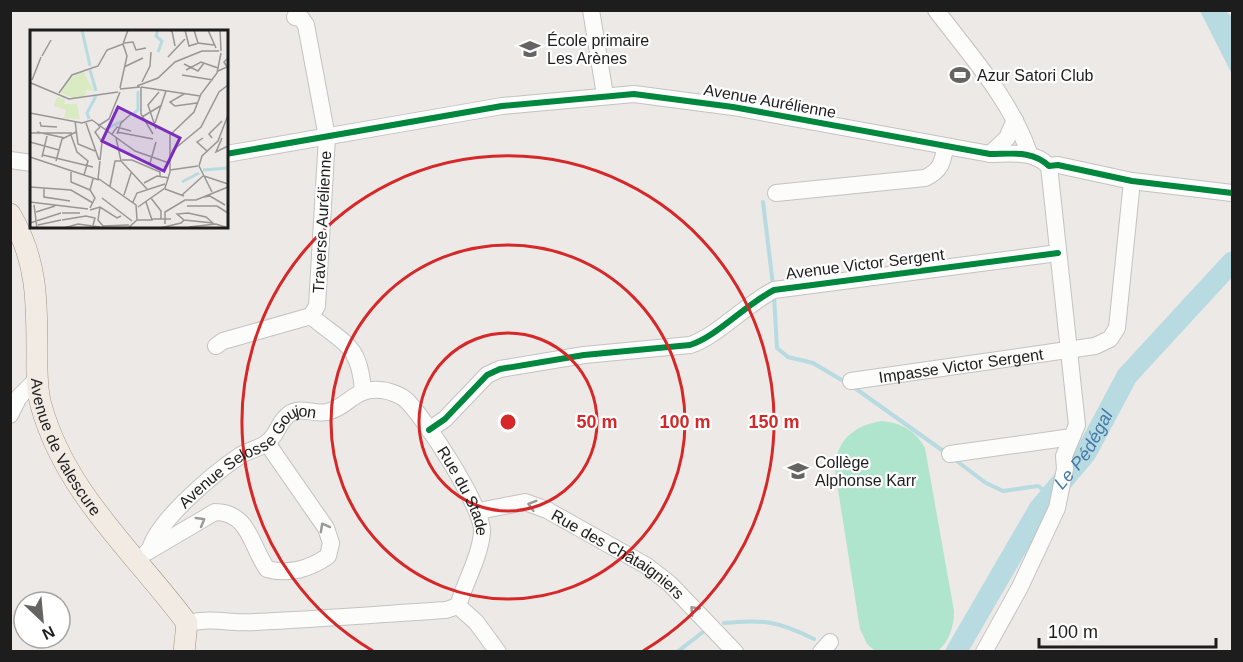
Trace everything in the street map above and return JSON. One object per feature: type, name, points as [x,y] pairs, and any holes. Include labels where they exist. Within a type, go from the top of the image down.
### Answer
[{"type":"main road","name":"Avenue de Valescure","points":[[10,214],[21,231],[36,282],[37,379],[41,404],[50,430],[82,492],[103,523],[144,554],[187,623]]},
{"type":"main road","points":[[184,651],[187,623]]},
{"type":"street","points":[[591,10],[605,95]]},
{"type":"street","points":[[936,10],[1015,120],[1029,153],[1040,157],[1049,166],[1077,425],[1065,463],[1059,497],[1039,549],[984,651]]},
{"type":"street","name":"Traverse Aurélienne","points":[[295,17],[301,18],[306,25],[327,137],[317,306],[311,316],[354,351],[361,368],[363,390]]},
{"type":"street","name":"Avenue Aurélienne","points":[[228,154],[491,108],[605,95],[634,94],[733,107],[990,154],[1029,153]]},
{"type":"street","points":[[990,154],[1007,138],[1015,120]]},
{"type":"street","points":[[776,193],[925,178],[937,172],[942,163],[945,147]]},
{"type":"street","points":[[10,160],[30,163]]},
{"type":"street","points":[[1049,166],[1058,165],[1132,181],[1233,193]]},
{"type":"street","name":"Impasse Victor Sergent","points":[[851,381],[1095,346],[1110,339],[1117,328],[1132,181]]},
{"type":"street","name":"Avenue Victor Sergent","points":[[584,355],[696,344],[739,311],[774,290],[1058,253]]},
{"type":"street","points":[[216,346],[223,340],[311,316]]},
{"type":"street","name":"Rue du Stade","points":[[458,606],[482,531],[479,512],[429,430],[445,419],[487,375],[500,369],[584,355]]},
{"type":"street","points":[[10,415],[19,397],[37,379]]},
{"type":"street","points":[[363,390],[382,390],[404,398],[429,430]]},
{"type":"street","name":"Avenue Selosse Goujon","points":[[144,554],[165,524],[215,476],[247,451],[267,443],[288,415],[299,410],[324,413],[336,409],[363,390]]},
{"type":"street","points":[[950,454],[1072,437]]},
{"type":"street","points":[[144,554],[215,512],[227,512],[238,518],[247,528],[267,569],[280,573],[293,571],[318,563],[328,556],[331,543],[326,528],[267,443]]},
{"type":"street","name":"Rue des Châtaigniers","points":[[479,512],[525,502],[548,510],[647,566],[670,584],[735,651]]},
{"type":"street","points":[[187,623],[216,618],[248,623],[330,618],[446,610],[458,606],[476,622],[498,651]]},
{"type":"green space","points":[[882,421],[907,428],[917,436],[925,448],[954,611],[950,633],[938,651],[875,651],[867,644],[860,629],[834,464],[840,446],[850,434],[864,426]]},
{"type":"water","points":[[1200,11],[1226,11],[1232,17],[1232,74]]},
{"type":"waterway","points":[[763,202],[773,285]]},
{"type":"waterway","name":"Le Pédégal","points":[[956,652],[1039,509],[1086,453],[1127,376],[1232,262]]},
{"type":"waterway","points":[[774,295],[777,348],[788,357],[813,363],[845,382]]},
{"type":"waterway","points":[[852,386],[946,453]]},
{"type":"waterway","points":[[954,459],[986,483],[1003,491],[1038,486],[1050,495]]},
{"type":"waterway","points":[[724,623],[749,621],[770,623],[790,628],[814,639]]},
{"type":"waterway","points":[[677,652],[703,632]]},
{"type":"cycle path","points":[[228,154],[502,106],[634,94],[733,107],[990,154],[1029,155],[1049,166],[1058,165],[1132,181],[1232,193]]},
{"type":"cycle path","points":[[429,430],[445,419],[487,375],[500,369],[584,355],[690,345],[710,335],[774,290],[1058,253]]},
{"type":"place","name":"École primaire Les Arènes","points":[[530,49]]},
{"type":"place","name":"Azur Satori Club","points":[[960,75]]},
{"type":"place","name":"Collège Alphonse Karr","points":[[798,471]]}]
